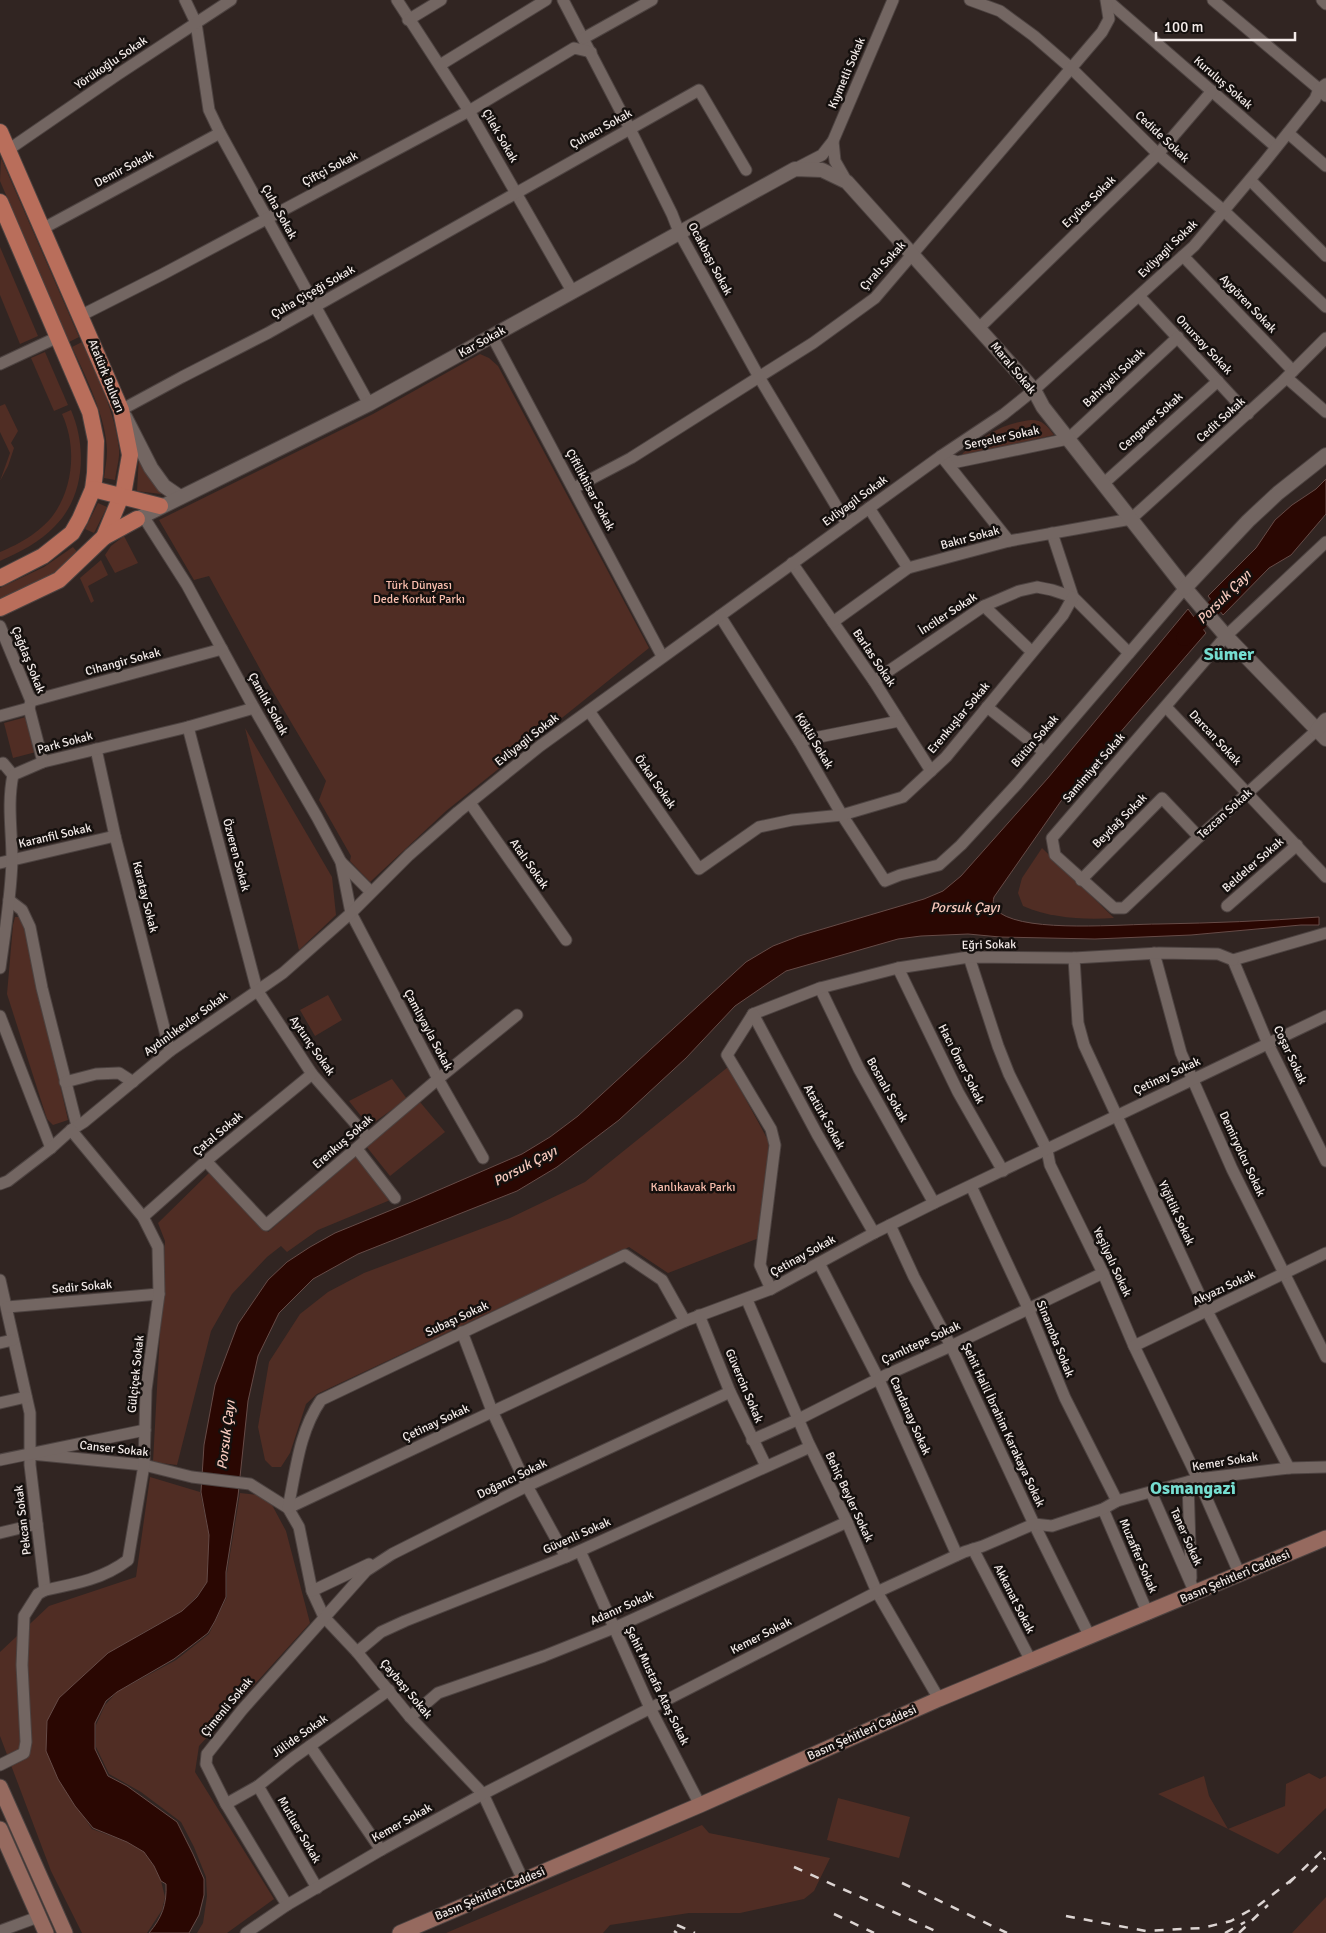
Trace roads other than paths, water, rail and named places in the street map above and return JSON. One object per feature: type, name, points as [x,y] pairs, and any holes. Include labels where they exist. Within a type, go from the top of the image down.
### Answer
[{"type":"main road","name":"Atatürk Bulvarı","points":[[0,132],[121,410],[130,455],[124,489],[104,537],[93,550],[59,580],[0,608]]},
{"type":"main road","points":[[0,202],[90,412],[96,441],[93,489],[72,534],[43,556],[0,578]]},
{"type":"main road","points":[[93,489],[160,506]]},
{"type":"main road","points":[[104,537],[140,517]]},
{"type":"main road","points":[[72,534],[93,550]]},
{"type":"main road","name":"Basın Şehitleri Caddesi","points":[[400,1933],[939,1699],[1148,1614],[1194,1589],[1240,1575],[1326,1538]]},
{"type":"main road","points":[[0,1787],[65,1933]]},
{"type":"main road","points":[[2,1837],[46,1933]]},
{"type":"street","name":"Çuha Sokak","points":[[185,0],[196,23],[210,110],[220,133],[369,404]]},
{"type":"street","name":"Yörükoğlu Sokak","points":[[8,150],[231,0]]},
{"type":"street","name":"Çilek Sokak","points":[[396,0],[469,111],[572,291]]},
{"type":"street","points":[[408,20],[441,0]]},
{"type":"street","points":[[440,65],[546,0]]},
{"type":"street","name":"Ocakbaşı Sokak","points":[[563,0],[630,129],[679,232],[759,377],[846,524]]},
{"type":"street","points":[[584,38],[652,0]]},
{"type":"street","name":"Kıymetli Sokak","points":[[822,155],[833,141],[894,0]]},
{"type":"street","name":"Cedide Sokak","points":[[970,0],[1000,11],[1034,36],[1072,69],[1158,154],[1224,211],[1326,307]]},
{"type":"street","name":"Çıralı Sokak","points":[[574,488],[631,458],[813,343],[875,298],[1102,32],[1109,19],[1106,0]]},
{"type":"street","name":"Kuruluş Sokak","points":[[1106,0],[1276,148]]},
{"type":"street","points":[[1213,0],[1324,90]]},
{"type":"street","points":[[1322,0],[1326,4]]},
{"type":"street","name":"Çiftçi Sokak","points":[[80,316],[164,274],[469,111],[574,48],[591,52]]},
{"type":"street","name":"Çuhacı Sokak","points":[[517,192],[699,90],[746,170]]},
{"type":"street","name":"Evliyagil Sokak","points":[[361,901],[409,855],[540,746],[941,456],[1004,414],[1034,390],[1194,246],[1324,90]]},
{"type":"street","name":"Eryüce Sokak","points":[[980,327],[1158,154],[1212,91]]},
{"type":"street","name":"Demir Sokak","points":[[42,229],[220,133]]},
{"type":"street","points":[[1288,133],[1326,166]]},
{"type":"street","points":[[833,141],[835,161],[847,182]]},
{"type":"street","name":"Kar Sokak","points":[[140,517],[369,404],[795,168],[822,155]]},
{"type":"street","points":[[795,168],[822,170],[847,182]]},
{"type":"street","points":[[1250,180],[1326,256]]},
{"type":"street","name":"Maral Sokak","points":[[847,182],[980,327],[1034,390],[1043,407],[1103,484],[1185,588],[1226,636],[1323,730]]},
{"type":"street","name":"Çuha Çiçeği Sokak","points":[[121,410],[315,307],[517,192]]},
{"type":"street","name":"Aygören Sokak","points":[[1183,256],[1326,412]]},
{"type":"street","name":"Onursoy Sokak","points":[[1139,296],[1248,414]]},
{"type":"street","name":"Çiftlikhisar Sokak","points":[[492,336],[662,656]]},
{"type":"street","points":[[0,364],[58,337]]},
{"type":"street","name":"Bahriyeli Sokak","points":[[1068,439],[1178,338]]},
{"type":"street","name":"Cedit Sokak","points":[[1131,519],[1248,414],[1326,338]]},
{"type":"street","name":"Cengaver Sokak","points":[[1103,484],[1218,381]]},
{"type":"street","points":[[121,410],[131,426],[150,468],[164,486],[180,497]]},
{"type":"street","name":"Serçeler Sokak","points":[[941,456],[957,462],[1068,439]]},
{"type":"street","points":[[1185,588],[1248,521],[1278,493],[1326,455]]},
{"type":"street","points":[[941,456],[1009,541]]},
{"type":"street","points":[[869,508],[908,568]]},
{"type":"street","name":"Çamlık Sokak","points":[[140,517],[187,585],[254,708],[311,805],[341,862],[351,913]]},
{"type":"street","name":"Bakır Sokak","points":[[833,622],[908,568],[1009,541],[1131,519]]},
{"type":"street","points":[[1052,533],[1073,596],[1129,653]]},
{"type":"street","name":"Samimiyet Sokak","points":[[1124,908],[1114,908],[1055,855],[1052,838],[1226,636],[1326,542]]},
{"type":"street","name":"Barlas Sokak","points":[[792,563],[874,681],[931,771]]},
{"type":"street","name":"İnciler Sokak","points":[[874,681],[984,606],[1018,592],[1037,587],[1073,596]]},
{"type":"street","name":"Bütün Sokak","points":[[885,881],[939,865],[961,845],[1185,588]]},
{"type":"street","name":"Erenkuşlar Sokak","points":[[699,869],[759,827],[792,820],[842,815],[903,797],[946,757],[1063,615],[1073,596]]},
{"type":"street","points":[[984,606],[1032,652]]},
{"type":"street","name":"Köklü Sokak","points":[[720,616],[799,741],[842,815],[885,881]]},
{"type":"street","name":"Çağdaş Sokak","points":[[0,626],[30,704],[43,762]]},
{"type":"street","name":"Cihangir Sokak","points":[[0,716],[30,704],[222,649]]},
{"type":"street","points":[[987,707],[1044,752]]},
{"type":"street","name":"Darcan Sokak","points":[[1166,707],[1326,876]]},
{"type":"street","name":"Park Sokak","points":[[13,776],[43,762],[254,708]]},
{"type":"street","name":"Özkal Sokak","points":[[589,711],[699,869]]},
{"type":"street","points":[[799,741],[899,721]]},
{"type":"street","name":"Özveren Sokak","points":[[188,726],[257,990]]},
{"type":"street","name":"Tezcan Sokak","points":[[1124,908],[1248,793],[1323,730]]},
{"type":"street","name":"Karatay Sokak","points":[[96,749],[115,836],[170,1051]]},
{"type":"street","points":[[0,751],[2,763],[13,776],[4,801],[12,860],[0,968]]},
{"type":"street","name":"Beydağ Sokak","points":[[1081,880],[1162,798],[1199,837]]},
{"type":"street","name":"Atalı Sokak","points":[[470,803],[566,940]]},
{"type":"street","name":"Karanfil Sokak","points":[[0,863],[115,836]]},
{"type":"street","name":"Beldeler Sokak","points":[[1227,906],[1297,845]]},
{"type":"street","points":[[341,862],[371,892]]},
{"type":"street","points":[[9,900],[22,910],[30,927],[74,1128]]},
{"type":"street","name":"Aydınlıkevler Sokak","points":[[0,1184],[8,1181],[51,1148],[170,1051],[283,973],[351,913],[361,901]]},
{"type":"street","name":"Çamlıyayla Sokak","points":[[351,913],[438,1078],[483,1158]]},
{"type":"street","points":[[1233,960],[1326,933]]},
{"type":"street","name":"Eğri Sokak","points":[[752,1014],[820,988],[898,968],[969,957],[1074,958],[1154,953],[1218,954],[1233,960]]},
{"type":"street","name":"Demiryolcu Sokak","points":[[1154,953],[1182,1053],[1193,1079],[1232,1169],[1326,1357]]},
{"type":"street","name":"Yeşilyalı Sokak","points":[[969,957],[1009,1074],[1046,1150],[1050,1165],[1103,1273],[1193,1480],[1240,1575]]},
{"type":"street","name":"Yiğitlik Sokak","points":[[1074,958],[1078,1023],[1084,1045],[1207,1311],[1289,1468]]},
{"type":"street","name":"Coşar Sokak","points":[[1233,960],[1268,1044],[1326,1161]]},
{"type":"street","name":"Hacı Ömer Sokak","points":[[898,968],[958,1092],[1003,1171]]},
{"type":"street","name":"Bosnalı Sokak","points":[[820,988],[859,1069],[934,1203]]},
{"type":"street","name":"Aytunç Sokak","points":[[257,990],[312,1074],[368,1138]]},
{"type":"street","points":[[752,1014],[727,1055],[771,1130],[775,1145],[760,1264],[771,1289]]},
{"type":"street","name":"Atatürk Sokak","points":[[752,1014],[817,1134],[874,1233]]},
{"type":"street","name":"Erenkuş Sokak","points":[[206,1161],[266,1225],[438,1078],[517,1015]]},
{"type":"street","points":[[0,1016],[51,1148]]},
{"type":"street","name":"Çetinay Sokak","points":[[288,1508],[685,1321],[747,1300],[771,1289],[934,1203],[1326,1016]]},
{"type":"street","points":[[65,1082],[96,1074],[119,1073],[133,1082]]},
{"type":"street","name":"Çatal Sokak","points":[[143,1217],[206,1161],[312,1074]]},
{"type":"street","name":"Gülçiçek Sokak","points":[[45,1590],[84,1582],[113,1571],[128,1560],[144,1465],[146,1390],[159,1294],[158,1246],[143,1217],[74,1128]]},
{"type":"street","points":[[357,1148],[395,1198]]},
{"type":"street","name":"Sinanoba Sokak","points":[[971,1186],[1028,1308],[1064,1398],[1117,1501]]},
{"type":"street","name":"Şehit Halil İbrahim Karakaya Sokak","points":[[890,1226],[914,1277],[951,1346],[1034,1524],[1090,1637]]},
{"type":"street","name":"Akyazı Sokak","points":[[1134,1346],[1326,1253]]},
{"type":"street","name":"Subaşı Sokak","points":[[288,1508],[302,1437],[311,1415],[321,1400],[462,1332],[626,1255],[662,1280],[685,1321]]},
{"type":"street","name":"Candanay Sokak","points":[[819,1263],[879,1380],[957,1555]]},
{"type":"street","name":"Çamlıtepe Sokak","points":[[752,1440],[1103,1273]]},
{"type":"street","name":"Pekcan Sokak","points":[[0,1282],[30,1413],[30,1465],[45,1590]]},
{"type":"street","name":"Sedir Sokak","points":[[7,1307],[159,1294]]},
{"type":"street","name":"Behiç Beyler Sokak","points":[[747,1300],[810,1447],[847,1522],[877,1592],[939,1699]]},
{"type":"street","name":"Güvercin Sokak","points":[[699,1315],[730,1392],[766,1466]]},
{"type":"street","points":[[462,1332],[492,1411],[527,1486],[566,1557]]},
{"type":"street","points":[[0,1342],[13,1340]]},
{"type":"street","name":"Doğancı Sokak","points":[[324,1617],[366,1571],[392,1554],[527,1486],[730,1392]]},
{"type":"street","points":[[0,1403],[26,1397]]},
{"type":"street","points":[[0,1460],[145,1430]]},
{"type":"street","name":"Güvenli Sokak","points":[[357,1652],[381,1632],[580,1551],[810,1447]]},
{"type":"street","name":"Canser Sokak","points":[[31,1454],[144,1465],[192,1477],[250,1484],[288,1508]]},
{"type":"street","name":"Kemer Sokak","points":[[246,1933],[287,1905],[483,1794],[877,1592],[957,1555],[1034,1524],[1052,1526],[1103,1509],[1117,1501],[1193,1480],[1289,1468],[1326,1467]]},
{"type":"street","points":[[1193,1480],[1194,1589]]},
{"type":"street","name":"Taner Sokak","points":[[1151,1492],[1194,1589]]},
{"type":"street","name":"Çaybaşı Sokak","points":[[288,1508],[299,1527],[312,1591],[324,1617],[357,1652],[410,1717],[483,1794],[523,1880]]},
{"type":"street","name":"Muzaffer Sokak","points":[[1103,1509],[1148,1614]]},
{"type":"street","name":"Adanır Sokak","points":[[410,1717],[438,1693],[544,1656],[614,1628],[847,1522]]},
{"type":"street","points":[[0,1533],[37,1524]]},
{"type":"street","name":"Akkanat Sokak","points":[[974,1549],[1031,1661]]},
{"type":"street","name":"Şehit Mustafa Ataş Sokak","points":[[580,1551],[650,1708],[700,1804]]},
{"type":"street","points":[[312,1591],[392,1554]]},
{"type":"street","points":[[0,1764],[24,1752],[26,1742],[22,1651],[24,1616],[38,1594],[45,1590]]},
{"type":"street","name":"Çimenli Sokak","points":[[287,1905],[226,1804],[206,1764],[207,1754],[242,1710],[324,1617]]},
{"type":"street","name":"Jülide Sokak","points":[[226,1804],[258,1786],[310,1746],[389,1690]]},
{"type":"street","points":[[310,1746],[382,1850]]},
{"type":"street","name":"Mutluer Sokak","points":[[258,1786],[317,1888]]},
{"type":"street","points":[[0,1932],[38,1917]]},
{"type":"water","name":"Porsuk Çayı","points":[[1326,479],[1326,514],[1291,555],[1269,568],[1223,615],[1208,596],[1256,548],[1275,520],[1292,505],[1316,489]]},
{"type":"water","name":"Porsuk Çayı","points":[[1188,609],[1206,633],[1061,801],[994,897],[994,906],[1000,913],[1014,919],[1054,925],[1101,926],[1259,921],[1319,917],[1319,925],[1191,935],[1095,939],[1000,937],[968,934],[921,936],[898,939],[786,971],[735,1006],[686,1058],[619,1120],[557,1167],[517,1191],[358,1254],[313,1279],[279,1313],[258,1356],[248,1401],[238,1496],[226,1572],[226,1597],[215,1621],[208,1633],[174,1659],[117,1692],[106,1701],[95,1723],[95,1749],[108,1776],[127,1786],[177,1822],[204,1879],[204,1895],[199,1915],[189,1933],[149,1933],[163,1910],[166,1898],[166,1884],[161,1881],[154,1866],[144,1852],[127,1842],[93,1828],[75,1806],[58,1779],[46,1751],[47,1721],[59,1698],[108,1653],[182,1611],[197,1597],[207,1582],[209,1535],[201,1492],[204,1445],[215,1385],[238,1324],[268,1280],[287,1262],[335,1233],[522,1154],[550,1137],[578,1116],[746,962],[773,946],[799,936],[924,899],[943,891],[961,876],[1048,778]]},
{"type":"waterway","name":"Porsuk Çayı","points":[[1184,638],[1230,591]]},
{"type":"railway","points":[[1289,1883],[1326,1847]]},
{"type":"railway","points":[[1311,1872],[1325,1858]]},
{"type":"railway","points":[[794,1867],[940,1933]]},
{"type":"railway","points":[[1066,1916],[1146,1931],[1202,1928],[1231,1921],[1259,1905],[1294,1878]]},
{"type":"railway","points":[[902,1883],[1007,1933]]},
{"type":"railway","points":[[1239,1933],[1268,1905]]},
{"type":"railway","points":[[834,1914],[874,1933]]},
{"type":"railway","points":[[1225,1933],[1245,1922]]},
{"type":"railway","points":[[677,1925],[695,1933]]},
{"type":"district","name":"Sümer","points":[[1229,654]]},
{"type":"district","name":"Osmangazi","points":[[1193,1488]]},
{"type":"park label","name":"Türk Dünyası Dede Korkut Parkı","points":[[419,592]]},
{"type":"park label","name":"Kanlıkavak Parkı","points":[[693,1187]]}]
